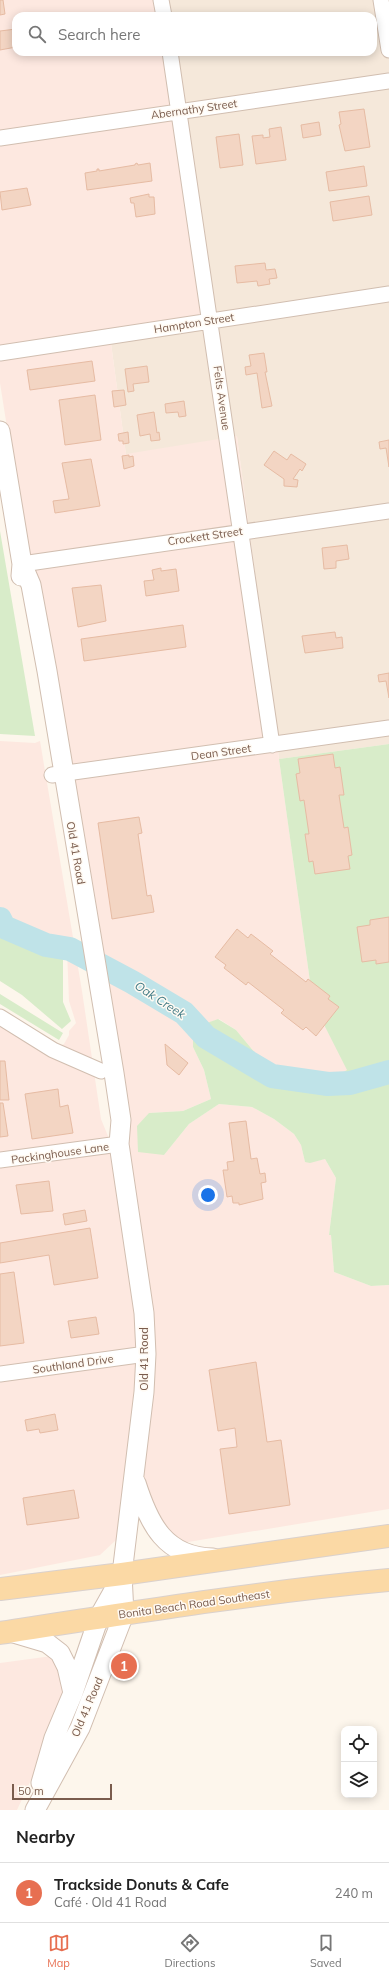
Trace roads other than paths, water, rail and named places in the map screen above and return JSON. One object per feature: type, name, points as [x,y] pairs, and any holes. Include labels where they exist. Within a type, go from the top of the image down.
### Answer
[{"type":"main road","points":[[0,1589],[122,1574],[389,1536]]},
{"type":"main road","name":"Bonita Beach Road Southeast","points":[[4,1632],[99,1617],[308,1588],[389,1580]]},
{"type":"street","points":[[161,0],[163,12]]},
{"type":"street","points":[[381,0],[389,50]]},
{"type":"street","name":"Felts Avenue","points":[[171,56],[272,745]]},
{"type":"street","name":"Abernathy Street","points":[[0,138],[179,110],[389,81]]},
{"type":"street","name":"Hampton Street","points":[[0,353],[389,294]]},
{"type":"street","name":"Old 41 Road","points":[[0,431],[2,463],[22,564],[31,586],[47,671],[58,774],[82,921],[120,1120],[119,1144],[142,1301],[146,1354],[144,1392],[122,1574],[124,1614],[80,1728],[34,1810]]},
{"type":"street","name":"Crockett Street","points":[[22,564],[241,531],[389,511]]},
{"type":"street","name":"Dean Street","points":[[58,774],[389,728]]},
{"type":"street","name":"Old 41 Road","points":[[95,991],[101,1071],[108,1118],[119,1144]]},
{"type":"street","points":[[0,1017],[53,1050],[101,1071]]},
{"type":"street","name":"Packinghouse Lane","points":[[0,1160],[119,1144]]},
{"type":"street","name":"Southland Drive","points":[[0,1374],[146,1354]]},
{"type":"street","points":[[134,1477],[144,1511],[155,1529],[170,1545],[184,1553],[199,1558],[238,1558]]},
{"type":"street","name":"Old 41 Road","points":[[34,1810],[54,1738],[73,1694],[99,1617],[122,1574]]},
{"type":"street","points":[[4,1632],[47,1643],[60,1653],[67,1667],[73,1694]]},
{"type":"waterway","name":"Oak Creek","points":[[0,919],[4,927],[46,945],[70,949],[132,982],[184,1013],[206,1037],[272,1076],[328,1084],[350,1083],[389,1072]]},
{"type":"place","name":"Trackside Donuts & Cafe","points":[[124,1666]]}]
